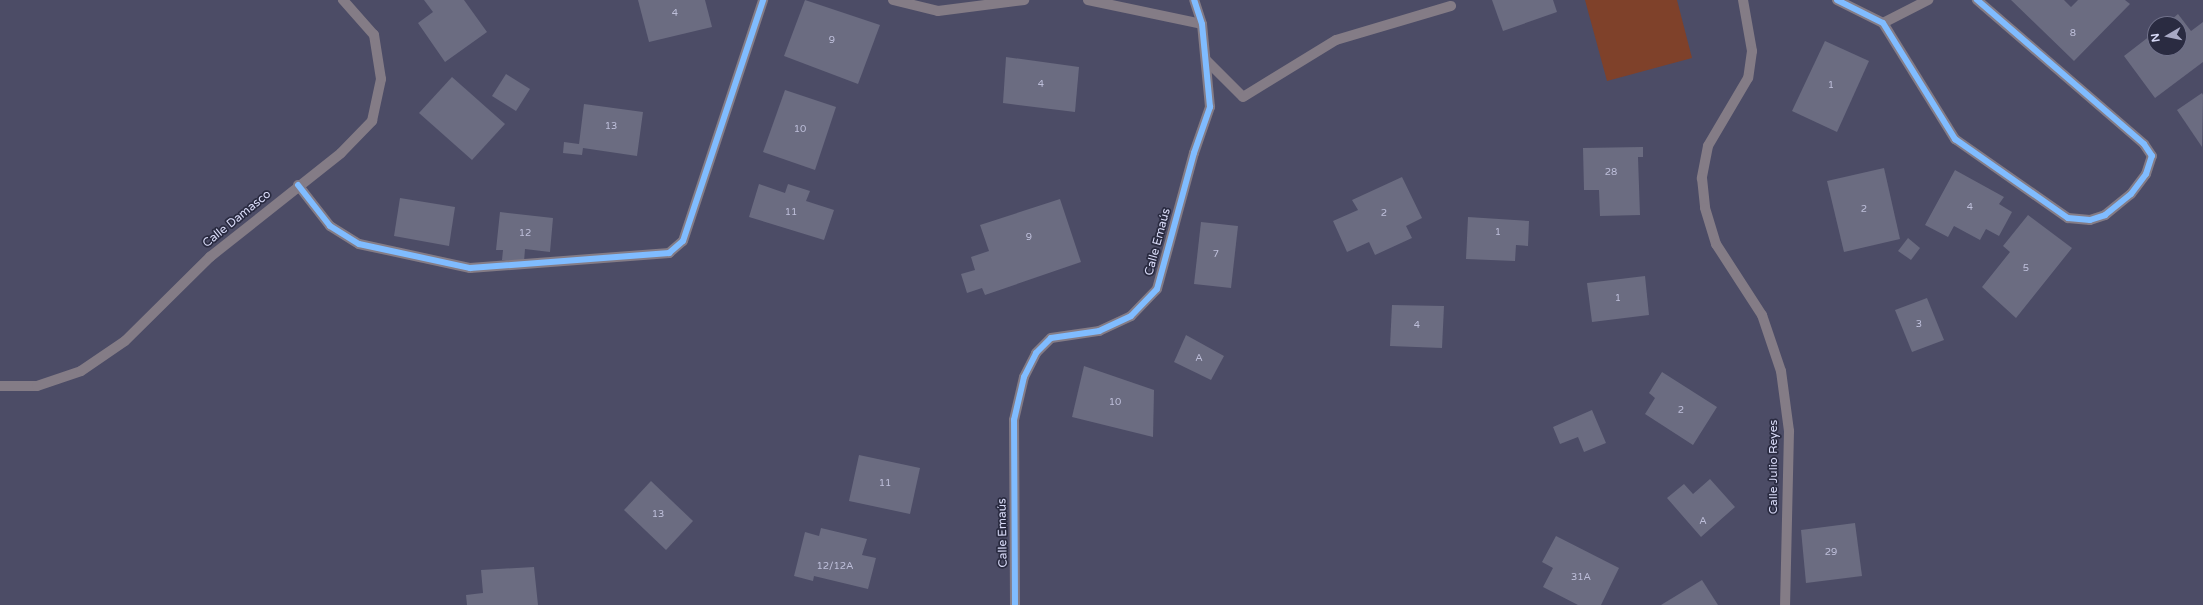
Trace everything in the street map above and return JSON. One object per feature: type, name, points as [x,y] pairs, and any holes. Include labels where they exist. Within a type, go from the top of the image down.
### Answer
[{"type":"street","name":"Calle Damasco","points":[[0,386],[37,386],[82,371],[125,341],[210,257],[298,185],[341,153],[372,121],[381,80],[374,35],[343,0]]},
{"type":"street","points":[[298,185],[330,226],[359,244],[470,268],[669,254],[683,241],[762,0]]},
{"type":"street","points":[[893,0],[938,11],[1024,0]]},
{"type":"street","points":[[1088,0],[1202,24]]},
{"type":"street","name":"Calle Emaús","points":[[1015,605],[1014,420],[1024,377],[1036,353],[1051,338],[1099,331],[1131,316],[1156,289],[1194,153],[1210,107],[1202,24],[1194,0]]},
{"type":"street","name":"Calle Julio Reyes","points":[[1743,0],[1752,51],[1748,78],[1708,146],[1702,178],[1705,208],[1716,244],[1762,315],[1781,371],[1789,431],[1785,605]]},
{"type":"street","points":[[1837,0],[1883,23],[1955,139],[2068,218],[2090,220],[2105,215],[2131,194],[2146,174],[2152,156],[2144,144],[1977,0]]},
{"type":"street","points":[[1883,23],[1928,0]]},
{"type":"street","points":[[1206,60],[1242,98],[1336,40],[1451,6]]},
{"type":"shaded area","points":[[1585,0],[1677,0],[1692,58],[1607,81]]},
{"type":"building","points":[[424,0],[464,0],[487,32],[445,62],[418,23],[433,12]]},
{"type":"building","points":[[638,0],[705,0],[712,27],[649,42]]},
{"type":"building","points":[[805,0],[880,25],[858,84],[784,56]]},
{"type":"building","points":[[1492,0],[1553,0],[1557,12],[1503,31]]},
{"type":"building","points":[[2011,0],[2064,0],[2071,7],[2078,0],[2125,0],[2130,4],[2074,61]]},
{"type":"building","points":[[2203,22],[2203,62],[2155,98],[2124,56],[2147,38],[2147,56],[2187,56],[2187,26],[2191,31]]},
{"type":"building","points":[[1825,41],[1869,61],[1837,132],[1792,111]]},
{"type":"building","points":[[1006,57],[1079,67],[1075,112],[1003,103]]},
{"type":"building","points":[[506,74],[530,89],[516,111],[492,96]]},
{"type":"building","points":[[452,77],[505,124],[472,160],[419,113]]},
{"type":"building","points":[[785,90],[836,107],[815,170],[763,152]]},
{"type":"building","points":[[2202,93],[2203,95],[2202,147],[2177,110]]},
{"type":"building","points":[[584,104],[643,112],[637,156],[583,148],[582,155],[563,153],[564,142],[579,144]]},
{"type":"building","points":[[1643,147],[1643,157],[1638,157],[1640,215],[1600,216],[1599,190],[1584,190],[1583,148]]},
{"type":"building","points":[[1884,168],[1900,239],[1844,252],[1827,181]]},
{"type":"building","points":[[1955,170],[2004,197],[1999,204],[2012,212],[1999,236],[1986,229],[1980,240],[1954,226],[1948,237],[1925,225]]},
{"type":"building","points":[[1402,177],[1422,218],[1406,226],[1412,238],[1375,255],[1369,242],[1347,252],[1333,221],[1358,210],[1352,200]]},
{"type":"building","points":[[759,184],[785,193],[788,184],[810,191],[806,201],[834,210],[824,240],[749,217]]},
{"type":"building","points":[[400,198],[455,207],[449,246],[394,236]]},
{"type":"building","points":[[1060,199],[1081,262],[985,295],[982,288],[967,293],[961,274],[975,270],[971,257],[989,251],[980,225]]},
{"type":"building","points":[[500,212],[553,218],[550,252],[525,249],[524,262],[502,260],[503,250],[496,250]]},
{"type":"building","points":[[2028,215],[2072,248],[2016,318],[1982,287],[2010,252],[2003,246]]},
{"type":"building","points":[[1468,217],[1529,221],[1528,246],[1516,245],[1515,261],[1466,259]]},
{"type":"building","points":[[1201,222],[1238,226],[1231,288],[1194,284]]},
{"type":"building","points":[[1908,238],[1920,248],[1911,260],[1898,251]]},
{"type":"building","points":[[1645,276],[1649,315],[1592,322],[1587,283]]},
{"type":"building","points":[[1927,298],[1944,340],[1912,352],[1895,310]]},
{"type":"building","points":[[1392,305],[1444,306],[1442,348],[1390,346]]},
{"type":"building","points":[[1186,335],[1224,356],[1211,380],[1174,362]]},
{"type":"building","points":[[1084,366],[1154,390],[1153,437],[1072,417]]},
{"type":"building","points":[[1662,372],[1717,407],[1693,445],[1645,414],[1655,398],[1649,393]]},
{"type":"building","points":[[1592,410],[1606,443],[1584,452],[1578,437],[1560,444],[1553,427]]},
{"type":"building","points":[[859,455],[920,468],[910,514],[849,501]]},
{"type":"building","points":[[1710,479],[1735,507],[1701,537],[1667,498],[1684,484],[1693,494]]},
{"type":"building","points":[[651,481],[693,521],[666,550],[624,510]]},
{"type":"building","points":[[1855,523],[1862,576],[1806,583],[1801,530]]},
{"type":"building","points":[[821,528],[867,539],[862,555],[876,558],[868,589],[814,576],[813,581],[794,576],[805,532],[819,536]]},
{"type":"building","points":[[1556,536],[1619,568],[1601,605],[1578,605],[1543,587],[1553,568],[1542,562]]},
{"type":"building","points":[[534,567],[538,605],[467,605],[466,595],[483,593],[481,570]]},
{"type":"building","points":[[1702,580],[1718,605],[1661,605]]},
{"type":"cycle path","points":[[298,185],[330,226],[359,244],[470,268],[669,253],[683,241],[763,0]]},
{"type":"cycle path","points":[[1015,605],[1014,420],[1024,377],[1036,353],[1051,338],[1099,331],[1131,316],[1157,289],[1194,153],[1210,107],[1202,24],[1194,0]]},
{"type":"cycle path","points":[[1837,0],[1883,23],[1955,139],[2068,218],[2090,220],[2105,215],[2131,194],[2146,174],[2152,156],[2144,144],[1977,0]]}]
